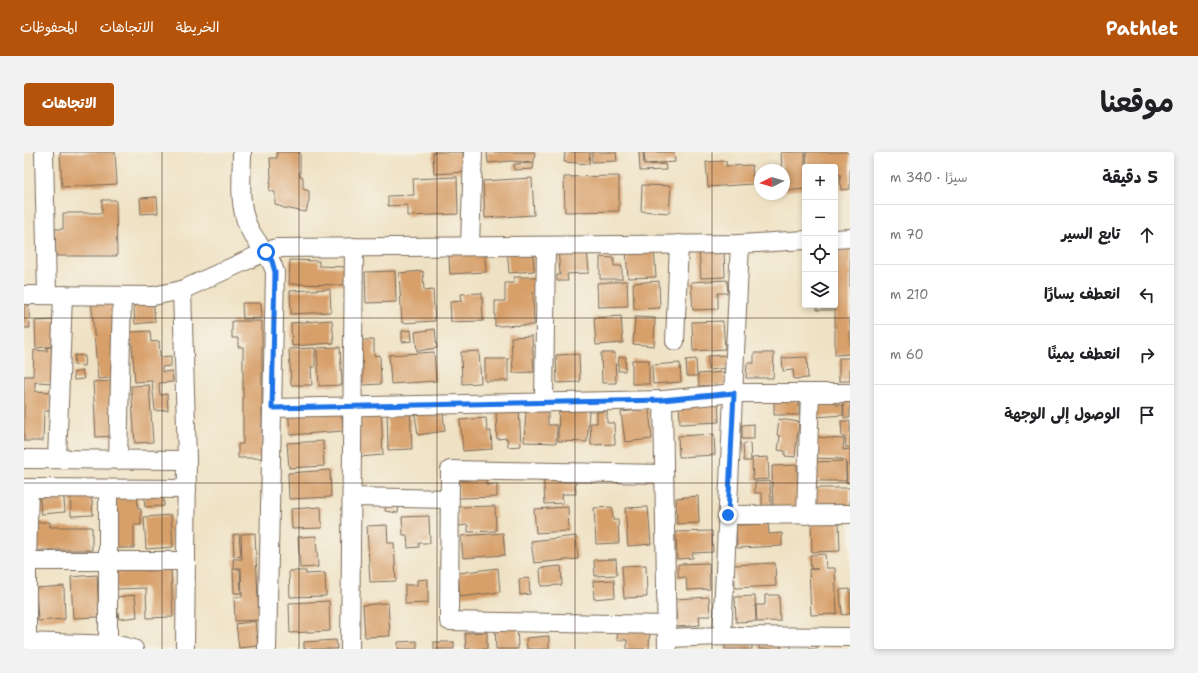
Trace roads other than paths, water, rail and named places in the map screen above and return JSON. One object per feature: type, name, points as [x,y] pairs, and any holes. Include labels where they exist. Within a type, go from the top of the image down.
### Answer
[{"type":"street","points":[[44,152],[55,295],[57,459]]},
{"type":"street","points":[[242,152],[242,193],[244,213],[248,228],[272,261],[275,272],[267,649]]},
{"type":"street","points":[[470,246],[473,152]]},
{"type":"street","points":[[838,239],[850,238]]},
{"type":"street","points":[[24,295],[153,296],[182,290],[276,248],[740,244],[802,240]]},
{"type":"street","points":[[675,341],[679,244]]},
{"type":"street","points":[[722,636],[740,244]]},
{"type":"street","points":[[544,402],[546,246]]},
{"type":"street","points":[[350,649],[354,247]]},
{"type":"street","points":[[182,290],[187,460],[185,649]]},
{"type":"street","points":[[118,460],[122,296]]},
{"type":"street","points":[[272,408],[662,400],[734,393],[850,393]]},
{"type":"street","points":[[806,515],[810,393]]},
{"type":"street","points":[[662,400],[667,637]]},
{"type":"street","points":[[24,459],[187,460]]},
{"type":"street","points":[[664,474],[450,470],[449,621],[667,637],[850,636]]},
{"type":"street","points":[[134,649],[118,645],[26,642],[26,488],[186,489]]},
{"type":"street","points":[[108,489],[108,645]]},
{"type":"street","points":[[352,497],[449,499]]},
{"type":"street","points":[[728,515],[850,514]]},
{"type":"street","points":[[25,562],[186,561]]}]
